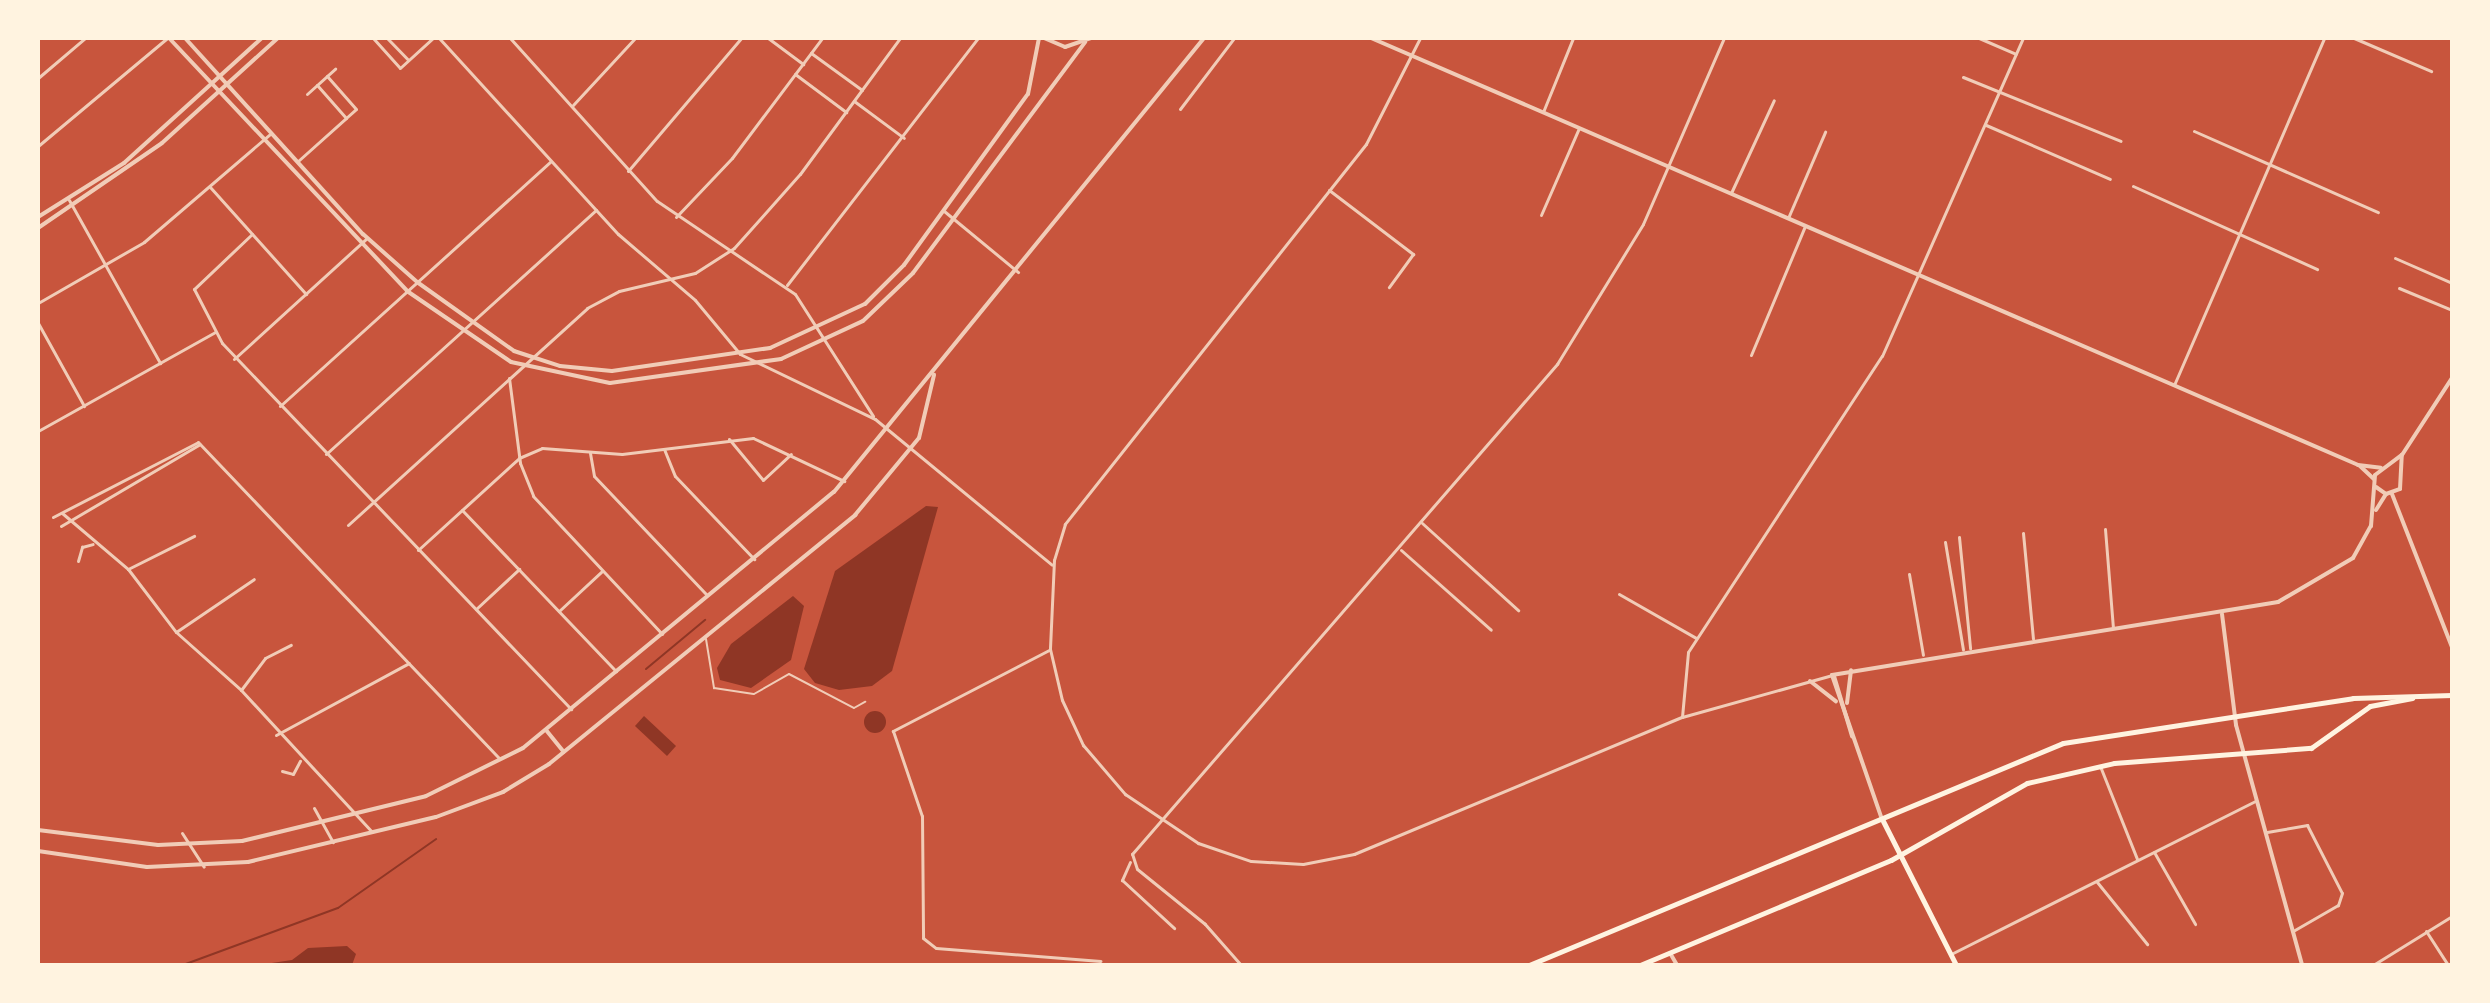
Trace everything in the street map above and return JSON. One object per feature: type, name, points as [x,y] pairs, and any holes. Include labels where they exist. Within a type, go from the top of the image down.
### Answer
[{"type":"main road","points":[[1529,965],[1883,821],[2063,743],[2392,694],[2452,695]]},
{"type":"main road","points":[[1640,965],[1898,856],[2020,786],[2100,766],[2246,756],[2320,745],[2370,706],[2433,696]]},
{"type":"main road","points":[[1883,821],[1898,856],[1956,965]]},
{"type":"street","points":[[38,78],[85,38]]},
{"type":"street","points":[[38,146],[168,38],[358,246],[407,291],[461,332],[522,366],[583,382],[647,380],[755,364],[829,341],[884,304],[1091,38]]},
{"type":"street","points":[[185,38],[367,238],[417,282],[470,324],[531,358],[581,370],[645,368],[740,354],[823,330],[876,295],[943,210],[1033,83],[1041,38],[1065,47],[1085,42]]},
{"type":"street","points":[[38,217],[69,200],[141,149],[262,38]]},
{"type":"street","points":[[38,228],[73,207],[218,92],[278,38]]},
{"type":"street","points":[[373,38],[394,66],[408,60],[433,38]]},
{"type":"street","points":[[387,38],[408,60]]},
{"type":"street","points":[[439,38],[596,210],[673,280],[740,354],[755,364],[875,419]]},
{"type":"street","points":[[445,44],[451,38]]},
{"type":"street","points":[[510,38],[628,171],[676,217],[734,248],[787,285],[823,330],[875,419],[1053,566]]},
{"type":"street","points":[[571,106],[635,38]]},
{"type":"street","points":[[628,171],[741,38]]},
{"type":"street","points":[[768,38],[803,64]]},
{"type":"street","points":[[676,217],[822,38]]},
{"type":"street","points":[[348,525],[522,366],[602,299],[673,280],[734,248],[846,112],[900,38]]},
{"type":"street","points":[[787,285],[904,138],[978,38]]},
{"type":"street","points":[[38,830],[194,845],[359,814],[440,791],[502,761],[546,730],[844,481],[1018,272],[1204,38]]},
{"type":"street","points":[[1180,109],[1234,38]]},
{"type":"street","points":[[1371,38],[2358,465],[2401,472]]},
{"type":"street","points":[[1420,38],[1387,111],[1329,190],[1074,508],[1053,566],[1050,649],[1062,700],[1083,745],[1116,785],[1161,820],[1237,858],[1329,861],[1682,717],[1851,670],[1923,655],[2222,614],[2278,602],[2333,576],[2361,548],[2374,512],[2374,482],[2384,467],[2402,455],[2452,378]]},
{"type":"street","points":[[1543,112],[1573,38]]},
{"type":"street","points":[[1174,928],[1122,880],[1130,862],[1161,820],[1400,549],[1577,336],[1669,166],[1724,39],[1717,38]]},
{"type":"street","points":[[1979,38],[2016,54]]},
{"type":"street","points":[[1682,717],[1682,667],[1696,638],[1843,424],[1922,276],[2023,38]]},
{"type":"street","points":[[2174,385],[2324,38]]},
{"type":"street","points":[[2354,38],[2431,71]]},
{"type":"street","points":[[811,53],[862,90]]},
{"type":"street","points":[[307,94],[335,69]]},
{"type":"street","points":[[795,74],[846,112]]},
{"type":"street","points":[[297,162],[356,109],[327,76]]},
{"type":"street","points":[[1963,77],[2121,141]]},
{"type":"street","points":[[317,85],[346,118]]},
{"type":"street","points":[[1731,193],[1774,100]]},
{"type":"street","points":[[854,101],[904,138]]},
{"type":"street","points":[[1986,125],[2110,179]]},
{"type":"street","points":[[1541,215],[1579,128]]},
{"type":"street","points":[[1001,131],[1011,138]]},
{"type":"street","points":[[2194,131],[2378,212]]},
{"type":"street","points":[[1788,218],[1825,132]]},
{"type":"street","points":[[38,303],[106,266],[210,187],[271,133]]},
{"type":"street","points":[[280,406],[552,161]]},
{"type":"street","points":[[2133,186],[2317,269]]},
{"type":"street","points":[[210,187],[306,294]]},
{"type":"street","points":[[1329,190],[1413,254],[1389,287]]},
{"type":"street","points":[[69,200],[160,363]]},
{"type":"street","points":[[326,454],[596,210]]},
{"type":"street","points":[[943,210],[1018,272]]},
{"type":"street","points":[[1751,355],[1805,225]]},
{"type":"street","points":[[252,234],[195,287],[215,332],[234,359],[571,709]]},
{"type":"street","points":[[234,359],[367,238]]},
{"type":"street","points":[[2395,258],[2452,283]]},
{"type":"street","points":[[2399,288],[2452,310]]},
{"type":"street","points":[[876,295],[884,304]]},
{"type":"street","points":[[38,323],[84,406]]},
{"type":"street","points":[[38,431],[215,332]]},
{"type":"street","points":[[645,368],[647,380]]},
{"type":"street","points":[[38,851],[204,867],[333,842],[495,796],[564,752],[855,515],[912,450],[926,422],[935,373]]},
{"type":"street","points":[[509,378],[519,458],[537,502],[662,634]]},
{"type":"street","points":[[418,550],[519,458],[542,448],[590,453],[664,449],[753,438],[844,481]]},
{"type":"street","points":[[729,439],[763,480],[791,454]]},
{"type":"street","points":[[53,517],[194,440],[502,761]]},
{"type":"street","points":[[61,526],[200,444]]},
{"type":"street","points":[[664,449],[675,476],[754,559]]},
{"type":"street","points":[[590,453],[594,476],[708,597]]},
{"type":"street","points":[[2374,512],[2389,494],[2402,485],[2402,455]]},
{"type":"street","points":[[2358,465],[2389,494],[2452,647]]},
{"type":"street","points":[[462,510],[616,671]]},
{"type":"street","points":[[61,512],[69,522],[128,569],[176,632],[241,690],[276,735],[359,814],[372,832]]},
{"type":"street","points":[[1422,523],[1518,610]]},
{"type":"street","points":[[2105,529],[2113,628]]},
{"type":"street","points":[[2023,533],[2033,639]]},
{"type":"street","points":[[128,569],[194,536]]},
{"type":"street","points":[[1959,537],[1970,648]]},
{"type":"street","points":[[1945,542],[1963,649]]},
{"type":"street","points":[[78,561],[82,547],[97,545]]},
{"type":"street","points":[[1400,549],[1491,630]]},
{"type":"street","points":[[476,609],[519,569]]},
{"type":"street","points":[[559,611],[602,571]]},
{"type":"street","points":[[1909,574],[1923,655]]},
{"type":"street","points":[[176,632],[254,579]]},
{"type":"street","points":[[1619,594],[1696,638]]},
{"type":"street","points":[[2222,614],[2234,716],[2302,965]]},
{"type":"street","points":[[241,690],[265,658],[291,645]]},
{"type":"street","points":[[1050,649],[893,731],[922,816],[923,938],[936,948],[1100,961]]},
{"type":"street","points":[[276,735],[409,663]]},
{"type":"street","points":[[1851,670],[1849,714],[1852,739]]},
{"type":"street","points":[[1832,675],[1839,706],[1883,821]]},
{"type":"street","points":[[1832,675],[1849,714]]},
{"type":"street","points":[[1810,681],[1839,706]]},
{"type":"street","points":[[546,730],[564,752]]},
{"type":"street","points":[[282,771],[293,774],[300,759]]},
{"type":"street","points":[[2100,766],[2137,860]]},
{"type":"street","points":[[1950,954],[2259,799]]},
{"type":"street","points":[[314,808],[326,821],[333,842]]},
{"type":"street","points":[[2267,832],[2307,825],[2342,893],[2338,905],[2293,931]]},
{"type":"street","points":[[182,833],[194,845],[204,867]]},
{"type":"street","points":[[2154,852],[2195,924]]},
{"type":"street","points":[[1130,862],[1205,924],[1241,965]]},
{"type":"street","points":[[2096,882],[2147,944]]},
{"type":"street","points":[[2373,965],[2452,916]]},
{"type":"street","points":[[2426,931],[2448,965]]},
{"type":"street","points":[[1669,951],[1677,965]]},
{"type":"lane","points":[[706,639],[714,688],[754,694],[789,674],[854,708],[865,702]]},
{"type":"shaded area","points":[[926,506],[938,507],[892,671],[872,686],[839,690],[815,683],[804,669],[835,571]]},
{"type":"shaded area","points":[[793,596],[804,606],[791,660],[751,688],[720,680],[717,668],[731,644]]},
{"type":"shaded area","points":[[871,711],[879,711],[886,722],[879,733],[871,733],[864,726],[864,718]]},
{"type":"shaded area","points":[[644,716],[676,746],[667,756],[635,726]]},
{"type":"shaded area","points":[[347,946],[356,954],[352,965],[258,965],[292,960],[308,948]]},
{"type":"waterway","points":[[646,669],[705,620]]},
{"type":"waterway","points":[[183,965],[338,908],[436,839]]}]
